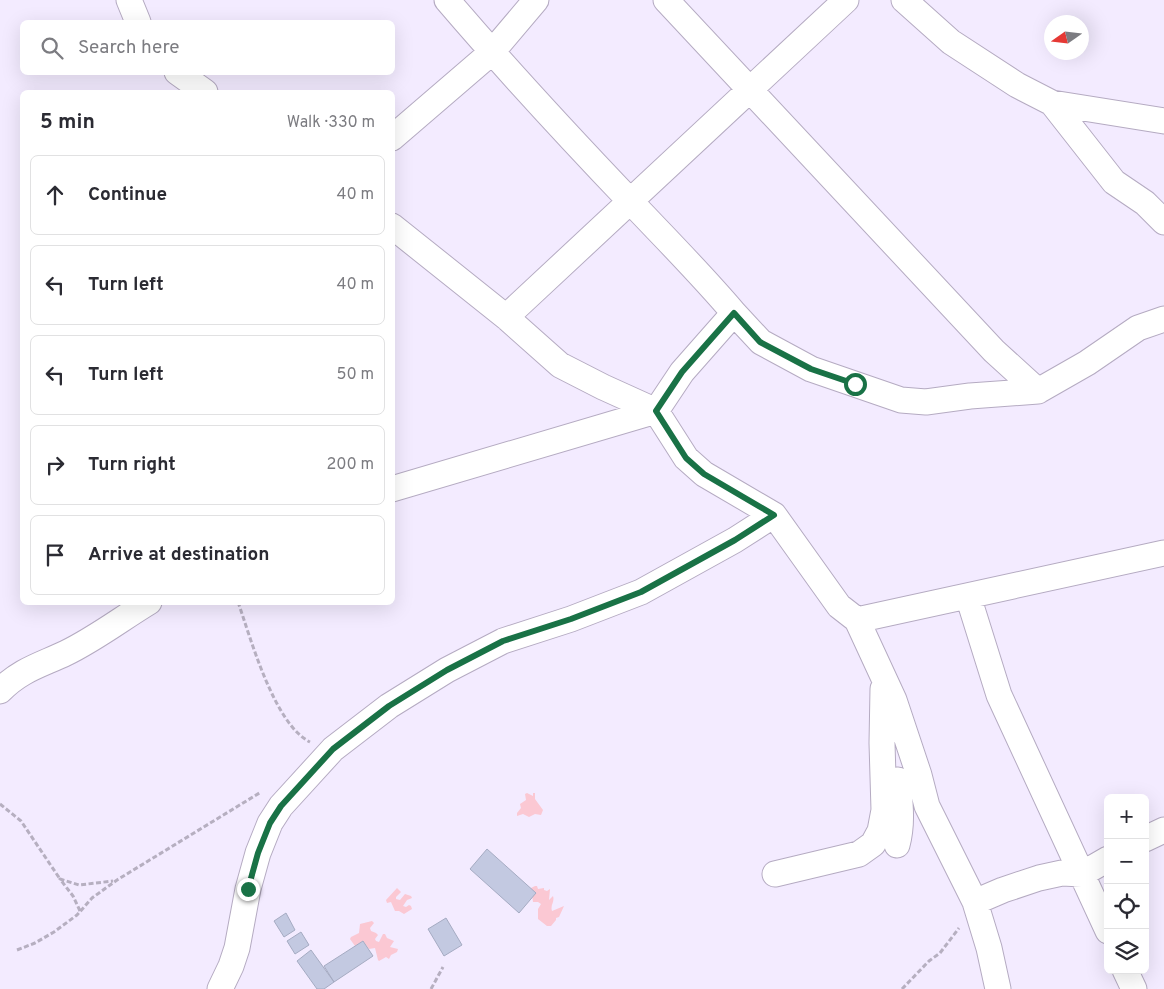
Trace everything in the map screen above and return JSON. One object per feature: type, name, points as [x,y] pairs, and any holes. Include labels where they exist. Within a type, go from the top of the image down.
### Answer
[{"type":"street","points":[[129,0],[137,20]]},
{"type":"street","points":[[447,0],[492,52],[630,201],[712,286],[760,342],[811,369],[901,400],[926,402],[970,396],[1038,391],[1087,363],[1138,328],[1164,319]]},
{"type":"street","points":[[395,135],[492,52],[536,0]]},
{"type":"street","points":[[666,0],[994,351],[1038,391]]},
{"type":"street","points":[[506,317],[846,0]]},
{"type":"street","points":[[904,0],[951,42],[1017,85],[1052,103],[1164,121]]},
{"type":"street","points":[[181,75],[202,90]]},
{"type":"street","points":[[1052,103],[1114,182],[1145,203],[1164,222]]},
{"type":"street","points":[[395,228],[506,317],[560,365],[656,411],[686,458],[704,474],[774,515],[839,606],[858,620],[889,689],[919,775],[927,806],[975,902],[989,948],[998,989]]},
{"type":"street","points":[[395,488],[656,411],[682,372],[734,313]]},
{"type":"street","points":[[220,989],[237,948],[255,862],[270,823],[281,806],[331,752],[389,706],[447,670],[503,641],[571,619],[641,592],[735,540],[774,515]]},
{"type":"street","points":[[858,620],[1164,553]]},
{"type":"street","points":[[968,596],[999,694],[1107,929]]},
{"type":"street","points":[[0,691],[10,680],[33,666],[67,653],[143,605]]},
{"type":"street","points":[[889,689],[901,820],[901,831],[897,845]]},
{"type":"street","points":[[775,874],[859,854],[873,844],[880,831],[884,810],[882,743],[889,689]]},
{"type":"street","points":[[1149,837],[1164,830]]},
{"type":"street","points":[[975,902],[1039,878],[1062,873],[1082,874],[1104,861]]},
{"type":"street","points":[[1127,974],[1134,989]]},
{"type":"path","points":[[239,605],[267,683],[278,706],[303,738],[331,752]]},
{"type":"path","points":[[17,950],[35,943],[54,932],[77,915],[92,898],[116,880],[261,792]]},
{"type":"path","points":[[0,804],[21,821],[72,896],[80,911]]},
{"type":"path","points":[[60,879],[79,885],[116,880]]},
{"type":"path","points":[[902,989],[951,940],[975,902]]},
{"type":"path","points":[[431,989],[443,967]]},
{"type":"shaded area","points":[[533,793],[535,793],[535,799],[543,810],[541,815],[535,814],[529,817],[523,814],[517,816],[521,808],[520,804],[526,800],[525,794],[533,796]]},
{"type":"shaded area","points":[[535,886],[538,889],[544,888],[547,891],[550,889],[549,900],[553,896],[552,911],[564,906],[559,917],[556,918],[551,926],[547,926],[538,919],[538,909],[541,904],[533,902],[531,888]]},
{"type":"shaded area","points":[[397,888],[401,892],[396,899],[400,900],[405,894],[412,898],[407,900],[403,906],[409,905],[412,909],[404,914],[395,911],[391,902],[387,903],[386,900]]},
{"type":"shaded area","points":[[372,921],[374,923],[370,928],[371,931],[378,935],[375,939],[376,941],[379,942],[383,934],[385,934],[387,938],[394,941],[390,947],[398,949],[389,959],[386,957],[379,961],[375,948],[369,949],[363,941],[355,946],[350,939],[359,933],[360,924]]},
{"type":"building","points":[[487,849],[536,893],[519,913],[470,869]]},
{"type":"building","points":[[286,913],[295,930],[284,937],[274,921]]},
{"type":"building","points":[[446,918],[462,945],[444,956],[428,929]]},
{"type":"building","points":[[301,932],[309,945],[295,954],[287,941]]},
{"type":"building","points":[[363,941],[373,956],[334,982],[324,966]]},
{"type":"building","points":[[311,950],[334,982],[324,989],[317,989],[297,961]]},
{"type":"route","points":[[248,889],[258,853],[270,823],[281,806],[333,749],[389,706],[447,670],[503,641],[571,619],[641,592],[735,540],[774,515],[704,474],[686,458],[656,411],[682,372],[734,313],[760,342],[811,369],[855,384]]}]
